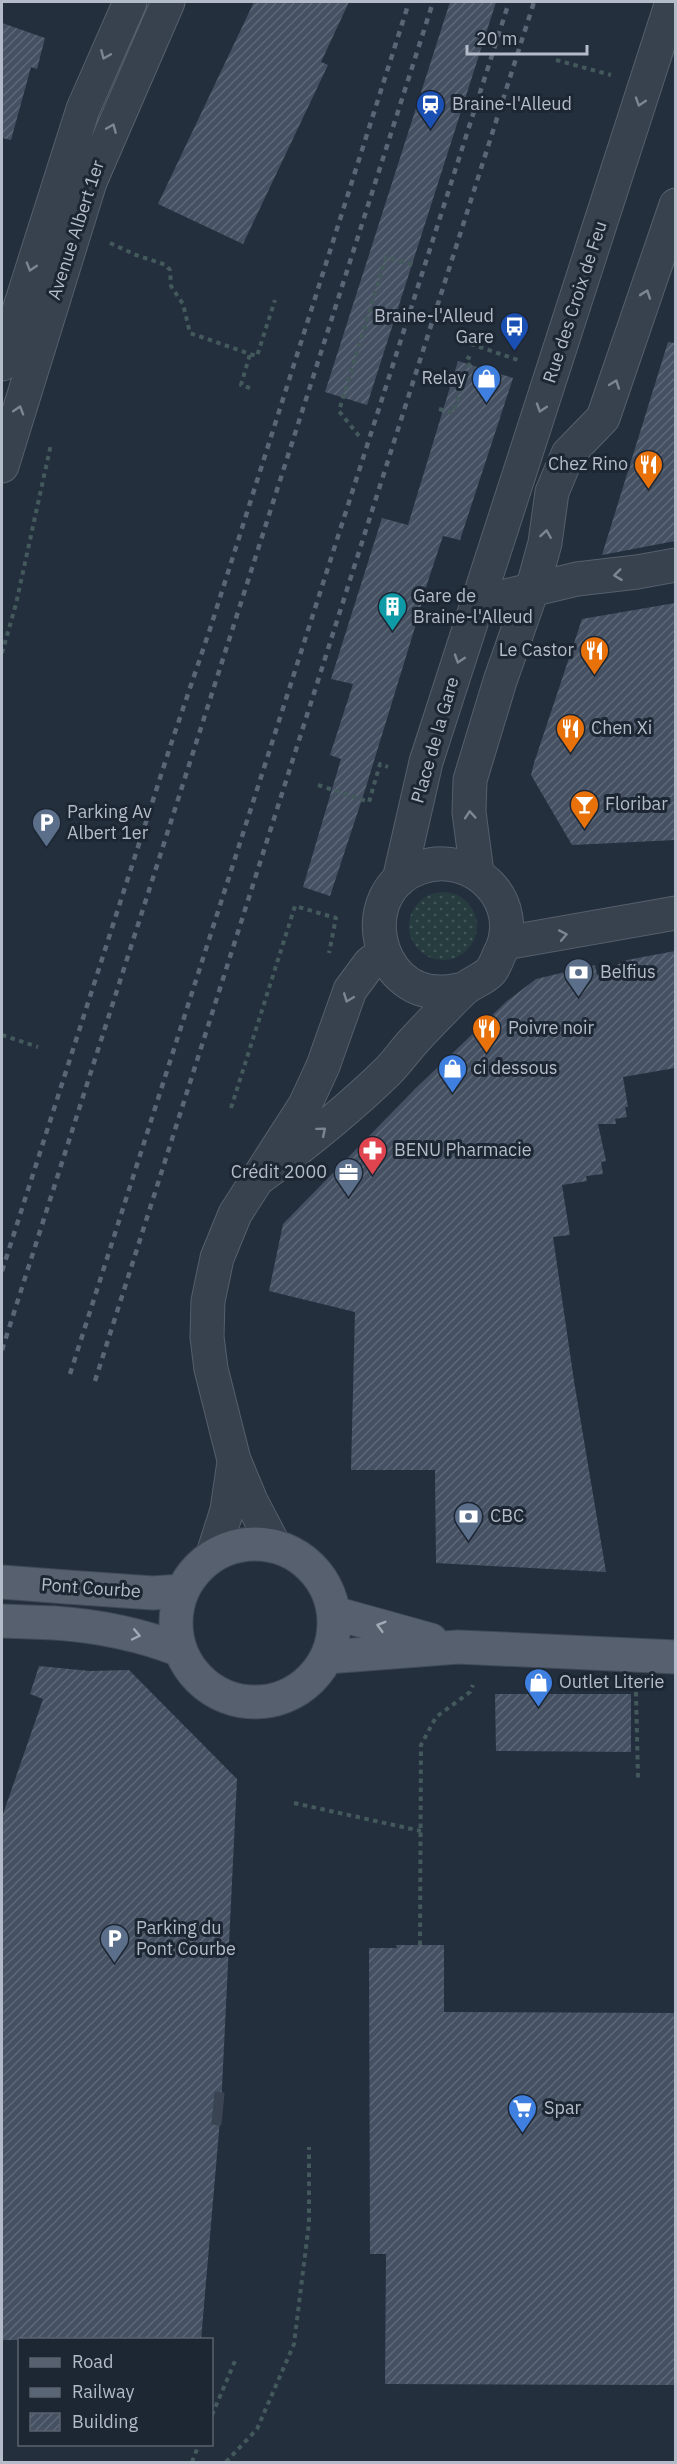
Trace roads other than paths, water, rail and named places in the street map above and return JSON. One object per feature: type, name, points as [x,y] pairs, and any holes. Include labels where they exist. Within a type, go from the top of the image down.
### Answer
[{"type":"main road","points":[[240,1544],[274,1545],[292,1552],[312,1568],[327,1589],[334,1613],[335,1628],[327,1657],[312,1679],[300,1689],[265,1702],[243,1702],[222,1696],[204,1684],[189,1669],[180,1650],[175,1630],[175,1611],[181,1591],[194,1570],[213,1554],[240,1544]]},
{"type":"main road","name":"Pont Courbe","points":[[2,1582],[153,1593],[181,1591]]},
{"type":"main road","points":[[334,1613],[458,1647]]},
{"type":"main road","name":"Pont Courbe","points":[[2,1621],[91,1626],[147,1637],[180,1650]]},
{"type":"main road","points":[[327,1657],[458,1647],[675,1657]]},
{"type":"street","name":"Avenue Albert 1er","points":[[2,364],[83,109],[130,2]]},
{"type":"street","name":"Avenue Albert 1er","points":[[2,466],[90,182],[166,2]]},
{"type":"street","name":"Rue des Croix de Feu","points":[[477,603],[672,2]]},
{"type":"street","points":[[477,873],[469,812],[470,780],[545,543],[552,492],[568,454],[603,418],[675,205]]},
{"type":"street","points":[[477,603],[576,579],[675,565]]},
{"type":"street","name":"Place de la Gare","points":[[399,880],[426,762],[477,603]]},
{"type":"street","name":"Place de la Gare","points":[[258,1179],[322,1131],[389,1070],[464,989],[491,971],[505,943],[507,917],[496,892],[477,873],[458,865],[437,863],[417,868],[399,880],[383,901],[378,927],[383,953],[397,973],[417,987],[440,993],[464,989]]},
{"type":"street","points":[[505,943],[542,939],[675,913]]},
{"type":"street","name":"Place de la Gare","points":[[274,1545],[251,1501],[234,1460],[212,1369],[207,1337],[208,1301],[217,1258],[235,1214],[305,1105],[323,1066],[350,990],[370,963],[383,953]]},
{"type":"street","name":"Place de la Gare","points":[[213,1554],[227,1510],[234,1460]]},
{"type":"tunnel","points":[[213,2108],[223,2109]]},
{"type":"railway","points":[[2,1271],[210,629],[409,2]]},
{"type":"railway","points":[[2,1350],[433,2]]},
{"type":"railway","points":[[70,1374],[509,2]]},
{"type":"railway","points":[[95,1381],[534,2]]},
{"type":"place","name":"Braine-l'Alleud","points":[[431,130]]},
{"type":"place","name":"Braine-l'Alleud Gare","points":[[515,352]]},
{"type":"place","name":"Relay","points":[[487,404]]},
{"type":"place","name":"Chez Rino","points":[[649,490]]},
{"type":"place","name":"Gare de Braine-l'Alleud","points":[[392,632]]},
{"type":"place","name":"Le Castor","points":[[595,676]]},
{"type":"place","name":"Chen Xi","points":[[570,754]]},
{"type":"place","name":"Floribar","points":[[584,830]]},
{"type":"place","name":"Parking Av Albert 1er","points":[[46,848]]},
{"type":"place","name":"Belfius","points":[[579,998]]},
{"type":"place","name":"Poivre noir","points":[[487,1054]]},
{"type":"place","name":"ci dessous","points":[[452,1094]]},
{"type":"place","name":"BENU Pharmacie","points":[[373,1176]]},
{"type":"place","name":"Crédit 2000","points":[[348,1198]]},
{"type":"place","name":"CBC","points":[[469,1542]]},
{"type":"place","name":"Outlet Literie","points":[[538,1708]]},
{"type":"place","name":"Parking du Pont Courbe","points":[[115,1964]]},
{"type":"place","name":"Spar","points":[[523,2134]]}]
